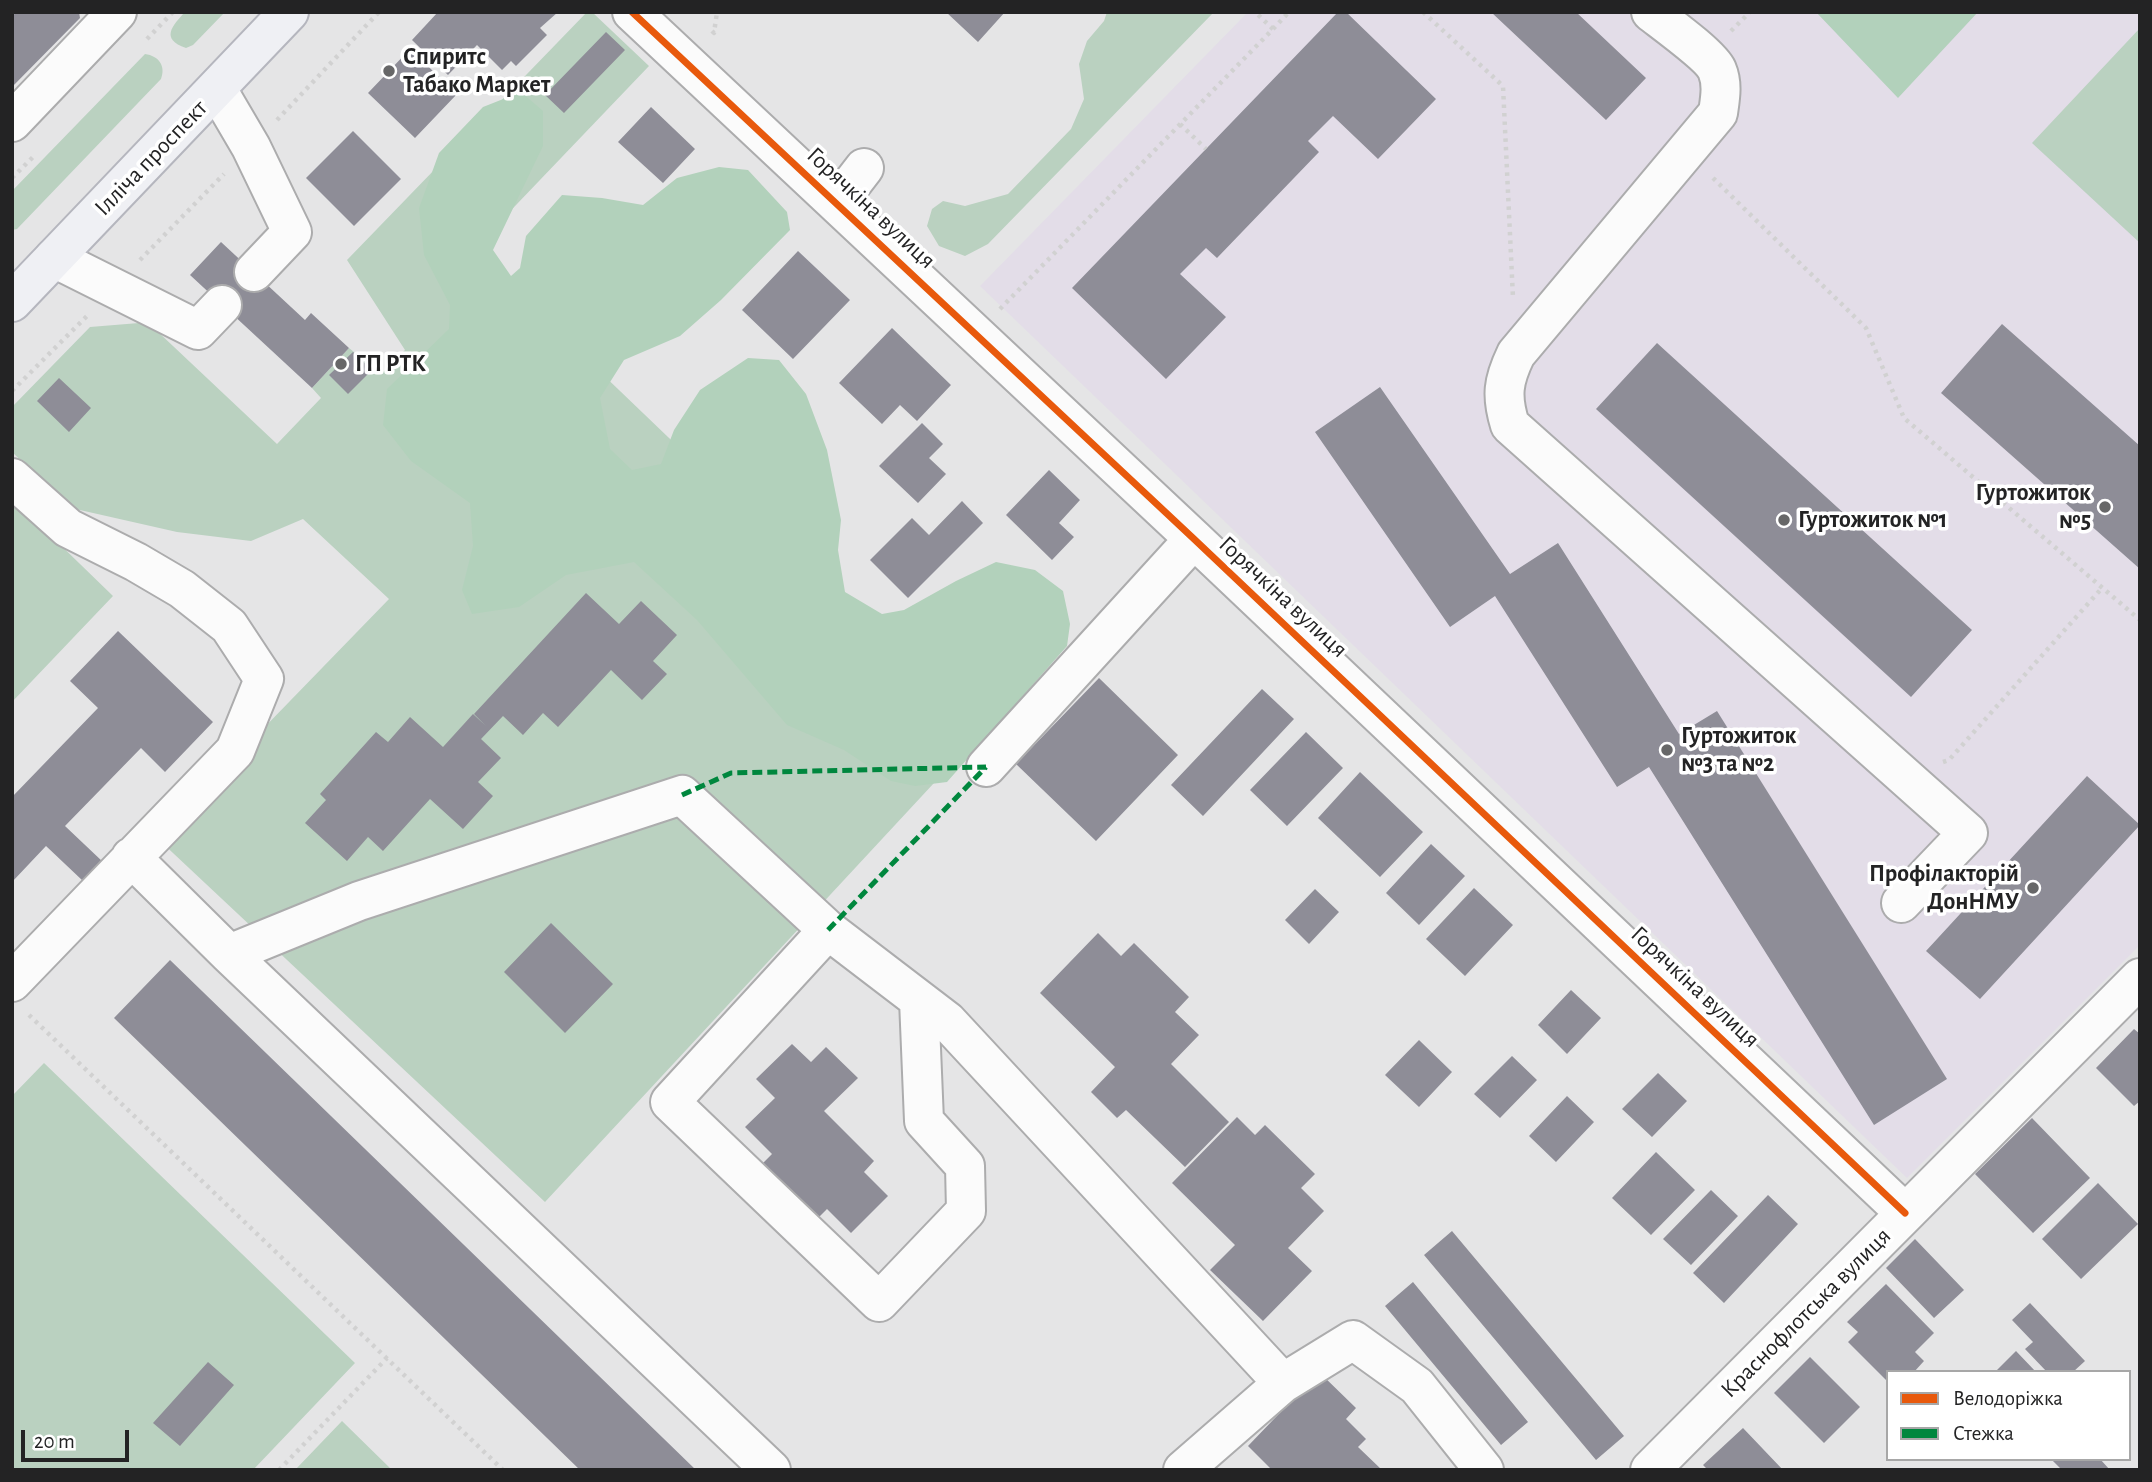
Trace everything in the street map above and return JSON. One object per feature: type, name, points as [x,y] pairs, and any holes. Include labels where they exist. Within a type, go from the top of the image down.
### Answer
[{"type":"main road","name":"Ілліча проспект","points":[[16,290],[54,258],[289,12]]},
{"type":"street","points":[[12,122],[117,12]]},
{"type":"street","name":"Горячкіна вулиця","points":[[632,12],[1194,539],[1905,1213]]},
{"type":"street","points":[[1651,12],[1692,44],[1717,68],[1722,91],[1718,113],[1516,354],[1506,374],[1505,408],[1510,425],[1968,833],[1901,903]]},
{"type":"street","points":[[217,89],[251,148],[292,232],[254,272]]},
{"type":"street","points":[[837,203],[864,168]]},
{"type":"street","points":[[54,258],[198,330],[222,306]]},
{"type":"street","points":[[12,478],[68,528],[136,562],[182,589],[220,618],[229,626],[264,678],[235,751],[131,857],[17,995]]},
{"type":"street","points":[[986,767],[1194,539]]},
{"type":"street","points":[[229,954],[359,901],[682,795],[828,930],[947,1021],[1283,1383]]},
{"type":"street","points":[[131,857],[229,954],[771,1470]]},
{"type":"street","points":[[828,930],[670,1102],[879,1302],[966,1210],[965,1166],[923,1121],[919,1000]]},
{"type":"street","name":"Краснофлотська вулиця","points":[[1650,1470],[2140,978]]},
{"type":"street","points":[[1183,1470],[1283,1383],[1353,1340],[1417,1385],[1484,1470]]},
{"type":"path","points":[[12,391],[251,148],[379,12]]},
{"type":"path","points":[[706,26],[713,33],[718,12]]},
{"type":"path","points":[[1255,12],[1273,29]]},
{"type":"path","points":[[996,313],[1289,12]]},
{"type":"path","points":[[1423,12],[1503,86],[1516,354]]},
{"type":"path","points":[[1727,35],[1750,12]]},
{"type":"path","points":[[1180,124],[1206,149]]},
{"type":"path","points":[[1704,168],[1866,328],[1905,418],[2140,620]]},
{"type":"path","points":[[1939,762],[1948,760],[2102,588]]},
{"type":"path","points":[[17,995],[503,1470]]},
{"type":"path","points":[[279,1470],[387,1358]]},
{"type":"shaded area","points":[[1248,12],[2140,12],[2140,945],[1907,1178],[980,286]]},
{"type":"green space","points":[[185,12],[225,12],[193,45],[186,48],[173,41],[171,36],[173,27]]},
{"type":"green space","points":[[587,12],[592,12],[649,66],[473,250],[961,718],[960,755],[545,1202],[157,838],[389,599],[303,519],[251,541],[177,532],[71,508],[12,452],[12,407],[90,327],[139,323],[156,330],[277,444],[321,398],[312,388],[349,348],[381,374],[405,350],[347,260]]},
{"type":"green space","points":[[1107,12],[1214,12],[988,244],[965,256],[939,246],[927,226],[932,209],[943,201],[965,206],[1008,194],[1071,129],[1084,99],[1079,64],[1087,41],[1104,21]]},
{"type":"green space","points":[[1816,12],[1978,12],[1898,98]]},
{"type":"green space","points":[[2140,28],[2140,243],[2032,143]]},
{"type":"green space","points":[[145,54],[160,62],[163,70],[161,79],[17,229],[12,230],[12,191]]},
{"type":"green space","points":[[521,92],[543,111],[543,146],[493,250],[511,276],[520,268],[526,236],[562,195],[643,205],[677,178],[719,167],[748,170],[787,212],[790,230],[721,300],[680,336],[624,360],[600,398],[610,449],[632,470],[661,464],[674,430],[700,390],[748,358],[779,360],[806,394],[827,450],[841,520],[838,550],[845,592],[882,614],[904,610],[996,562],[1035,570],[1063,591],[1070,624],[1067,646],[947,782],[915,786],[891,781],[844,750],[787,725],[697,620],[634,562],[566,575],[519,607],[472,614],[462,590],[473,546],[470,503],[411,461],[383,425],[387,389],[449,329],[450,305],[424,255],[419,208],[439,153],[483,107]]},
{"type":"green space","points":[[12,498],[113,596],[12,702]]},
{"type":"green space","points":[[44,1063],[355,1363],[253,1470],[12,1470],[12,1096]]},
{"type":"green space","points":[[342,1421],[392,1470],[295,1470]]},
{"type":"building","points":[[16,12],[79,12],[80,18],[12,87],[12,17]]},
{"type":"building","points":[[438,12],[558,12],[540,28],[547,35],[516,66],[511,61],[502,70],[477,45],[448,75],[412,40]]},
{"type":"building","points":[[946,12],[1005,12],[978,42]]},
{"type":"building","points":[[1338,12],[1346,12],[1436,99],[1378,159],[1333,116],[1308,141],[1319,152],[1217,258],[1206,248],[1180,274],[1226,317],[1166,379],[1072,288]]},
{"type":"building","points":[[1491,12],[1576,12],[1646,78],[1606,120]]},
{"type":"building","points":[[606,32],[625,50],[564,113],[545,95]]},
{"type":"building","points":[[410,49],[457,94],[415,138],[368,93]]},
{"type":"building","points":[[651,107],[695,149],[663,183],[618,142]]},
{"type":"building","points":[[353,131],[401,179],[354,226],[306,178]]},
{"type":"building","points":[[221,242],[305,320],[311,313],[349,348],[312,388],[190,275]]},
{"type":"building","points":[[798,251],[850,300],[793,359],[742,310]]},
{"type":"building","name":"Гуртожиток №5","points":[[2002,324],[2140,446],[2140,569],[1941,393]]},
{"type":"building","points":[[892,328],[951,385],[917,421],[900,405],[882,424],[839,383]]},
{"type":"building","name":"Гуртожиток №1","points":[[1657,343],[1972,630],[1911,697],[1596,409]]},
{"type":"building","points":[[353,352],[372,370],[348,394],[329,375]]},
{"type":"building","points":[[59,378],[91,408],[69,432],[37,401]]},
{"type":"building","name":"Гуртожиток №3 та №2","points":[[1380,387],[1510,574],[1558,543],[1679,734],[1717,711],[1947,1079],[1874,1125],[1649,767],[1617,787],[1495,596],[1450,627],[1315,432]]},
{"type":"building","points":[[922,423],[943,444],[929,458],[946,474],[918,503],[879,466]]},
{"type":"building","points":[[1049,470],[1080,500],[1059,523],[1074,537],[1052,560],[1006,515]]},
{"type":"building","points":[[962,501],[983,523],[908,598],[870,560],[912,518],[929,535]]},
{"type":"building","points":[[586,593],[619,624],[641,601],[677,635],[653,661],[667,674],[642,700],[611,670],[558,727],[543,713],[523,735],[503,716],[481,739],[501,758],[478,782],[493,796],[463,829],[430,799],[383,851],[368,837],[347,861],[305,823],[326,800],[320,794],[376,732],[388,742],[410,717],[443,747],[473,714],[486,726],[474,714]]},
{"type":"building","points":[[118,631],[213,722],[165,772],[141,748],[65,826],[103,862],[83,881],[46,846],[12,882],[12,797],[98,708],[70,681]]},
{"type":"building","points":[[1099,678],[1178,755],[1096,841],[1016,764]]},
{"type":"building","points":[[1262,689],[1294,719],[1203,816],[1171,785]]},
{"type":"building","points":[[1306,732],[1343,768],[1287,826],[1250,790]]},
{"type":"building","points":[[1360,772],[1423,832],[1380,877],[1318,818]]},
{"type":"building","name":"Профілакторій ДонНМУ","points":[[2087,776],[2140,825],[1980,999],[1926,951]]},
{"type":"building","points":[[1431,844],[1465,876],[1419,925],[1386,893]]},
{"type":"building","points":[[1474,888],[1513,925],[1465,976],[1426,939]]},
{"type":"building","points":[[1315,889],[1339,912],[1309,944],[1285,920]]},
{"type":"building","points":[[551,923],[613,984],[565,1033],[504,972]]},
{"type":"building","points":[[1098,933],[1121,956],[1134,943],[1189,997],[1175,1012],[1199,1035],[1171,1064],[1229,1122],[1185,1167],[1126,1110],[1117,1118],[1091,1092],[1115,1067],[1040,993]]},
{"type":"building","points":[[170,960],[696,1470],[580,1470],[114,1018]]},
{"type":"building","points":[[1571,990],[1601,1018],[1567,1054],[1538,1025]]},
{"type":"building","points":[[2134,1029],[2140,1034],[2140,1101],[2134,1106],[2096,1068]]},
{"type":"building","points":[[1419,1040],[1452,1072],[1419,1107],[1385,1075]]},
{"type":"building","points":[[792,1044],[811,1062],[826,1047],[858,1078],[824,1111],[874,1161],[864,1172],[888,1196],[851,1233],[827,1209],[814,1222],[759,1167],[772,1154],[745,1127],[775,1098],[756,1079]]},
{"type":"building","points":[[1512,1056],[1537,1080],[1500,1118],[1474,1094]]},
{"type":"building","points":[[1658,1073],[1687,1101],[1652,1137],[1622,1109]]},
{"type":"building","points":[[1567,1096],[1594,1122],[1556,1162],[1529,1136]]},
{"type":"building","points":[[1237,1117],[1255,1135],[1265,1125],[1315,1174],[1301,1188],[1324,1211],[1288,1248],[1312,1271],[1263,1321],[1210,1270],[1235,1245],[1172,1183]]},
{"type":"building","points":[[2032,1118],[2090,1178],[2033,1233],[1975,1174]]},
{"type":"building","points":[[1656,1152],[1695,1190],[1651,1235],[1612,1198]]},
{"type":"building","points":[[2098,1183],[2138,1224],[2081,1279],[2042,1239]]},
{"type":"building","points":[[1711,1190],[1738,1216],[1691,1265],[1663,1239]]},
{"type":"building","points":[[1768,1195],[1798,1224],[1724,1303],[1693,1273]]},
{"type":"building","points":[[1452,1231],[1624,1436],[1596,1460],[1424,1255]]},
{"type":"building","points":[[1915,1239],[1964,1290],[1934,1318],[1886,1268]]},
{"type":"building","points":[[1413,1282],[1528,1422],[1501,1445],[1385,1306]]},
{"type":"building","points":[[1886,1284],[1934,1333],[1915,1352],[1924,1361],[1916,1370],[1886,1370],[1886,1380],[1848,1342],[1858,1332],[1847,1322]]},
{"type":"building","points":[[2030,1303],[2085,1361],[2075,1370],[2045,1370],[2025,1349],[2033,1342],[2012,1320]]},
{"type":"building","points":[[2016,1351],[2034,1370],[1997,1370]]},
{"type":"building","points":[[1810,1357],[1860,1407],[1824,1443],[1774,1393]]},
{"type":"building","points":[[208,1362],[234,1385],[180,1446],[153,1423]]},
{"type":"building","points":[[1319,1372],[1356,1408],[1346,1419],[1366,1439],[1358,1447],[1382,1470],[1272,1470],[1248,1446]]},
{"type":"building","points":[[1743,1428],[1783,1470],[1708,1470],[1703,1465]]},
{"type":"building","points":[[2053,1461],[2102,1461],[2110,1470],[2062,1470]]},
{"type":"marked path","points":[[682,795],[731,773],[986,767]]},
{"type":"marked path","points":[[828,930],[986,767]]},
{"type":"cycle path","points":[[632,12],[1194,539],[1905,1213]]},
{"type":"place","name":"Спиритc Табако Маркет","points":[[389,71]]},
{"type":"place","name":"ГП РТК","points":[[341,364]]},
{"type":"place","name":"Гуртожиток №5","points":[[2105,507]]},
{"type":"place","name":"Гуртожиток №1","points":[[1784,520]]},
{"type":"place","name":"Гуртожиток №3 та №2","points":[[1667,750]]},
{"type":"place","name":"Профілакторій ДонНМУ","points":[[2033,888]]}]
